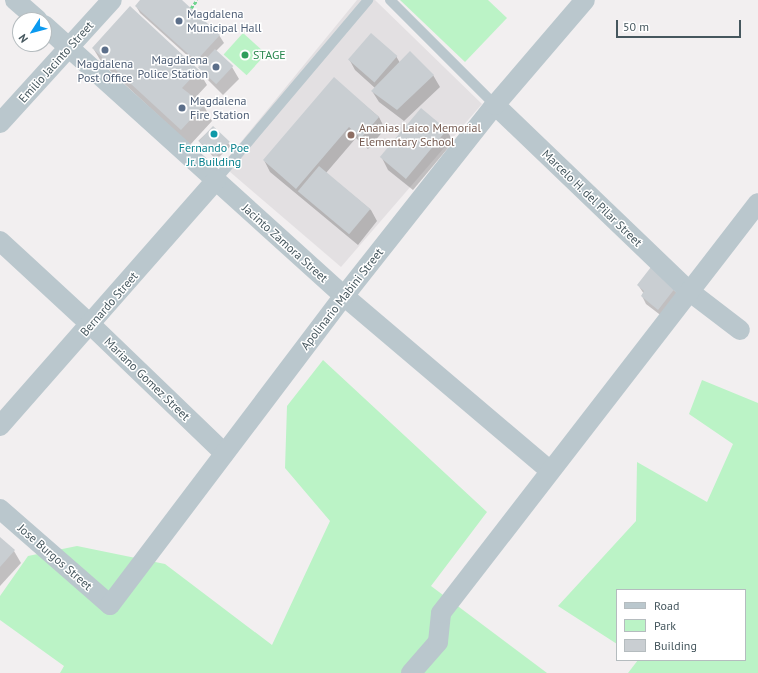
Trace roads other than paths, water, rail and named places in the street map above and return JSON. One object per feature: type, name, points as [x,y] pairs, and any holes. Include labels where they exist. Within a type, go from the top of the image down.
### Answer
[{"type":"street","points":[[15,0],[29,12]]},
{"type":"street","name":"Emilio Jacinto Street","points":[[0,123],[112,0]]},
{"type":"street","name":"Apolinario Mabini Street","points":[[110,605],[344,296],[495,105],[585,0]]},
{"type":"street","name":"Jacinto Zamora Street","points":[[52,32],[344,296],[550,471]]},
{"type":"street","name":"Marcelo H. del Pilar Street","points":[[495,105],[689,291],[740,330]]},
{"type":"street","name":"Bernardo Street","points":[[0,426],[216,180]]},
{"type":"street","points":[[411,673],[438,642],[441,613],[758,203]]},
{"type":"street","name":"Mariano Gomez Street","points":[[0,240],[91,324],[224,453]]},
{"type":"street","name":"Jose Burgos Street","points":[[0,510],[110,605]]},
{"type":"lane","points":[[216,180],[368,0]]},
{"type":"lane","points":[[390,0],[495,105]]},
{"type":"place","name":"Magdalena Municipal Hall","points":[[179,21]]},
{"type":"place","name":"Magdalena Post Office","points":[[105,50]]},
{"type":"place","name":"STAGE","points":[[245,55]]},
{"type":"place","name":"Magdalena Police Station","points":[[216,67]]},
{"type":"place","name":"Magdalena Fire Station","points":[[182,108]]},
{"type":"place","name":"Fernando Poe Jr. Building","points":[[214,134]]},
{"type":"place","name":"Ananias Laico Memorial Elementary School","points":[[351,135]]}]
